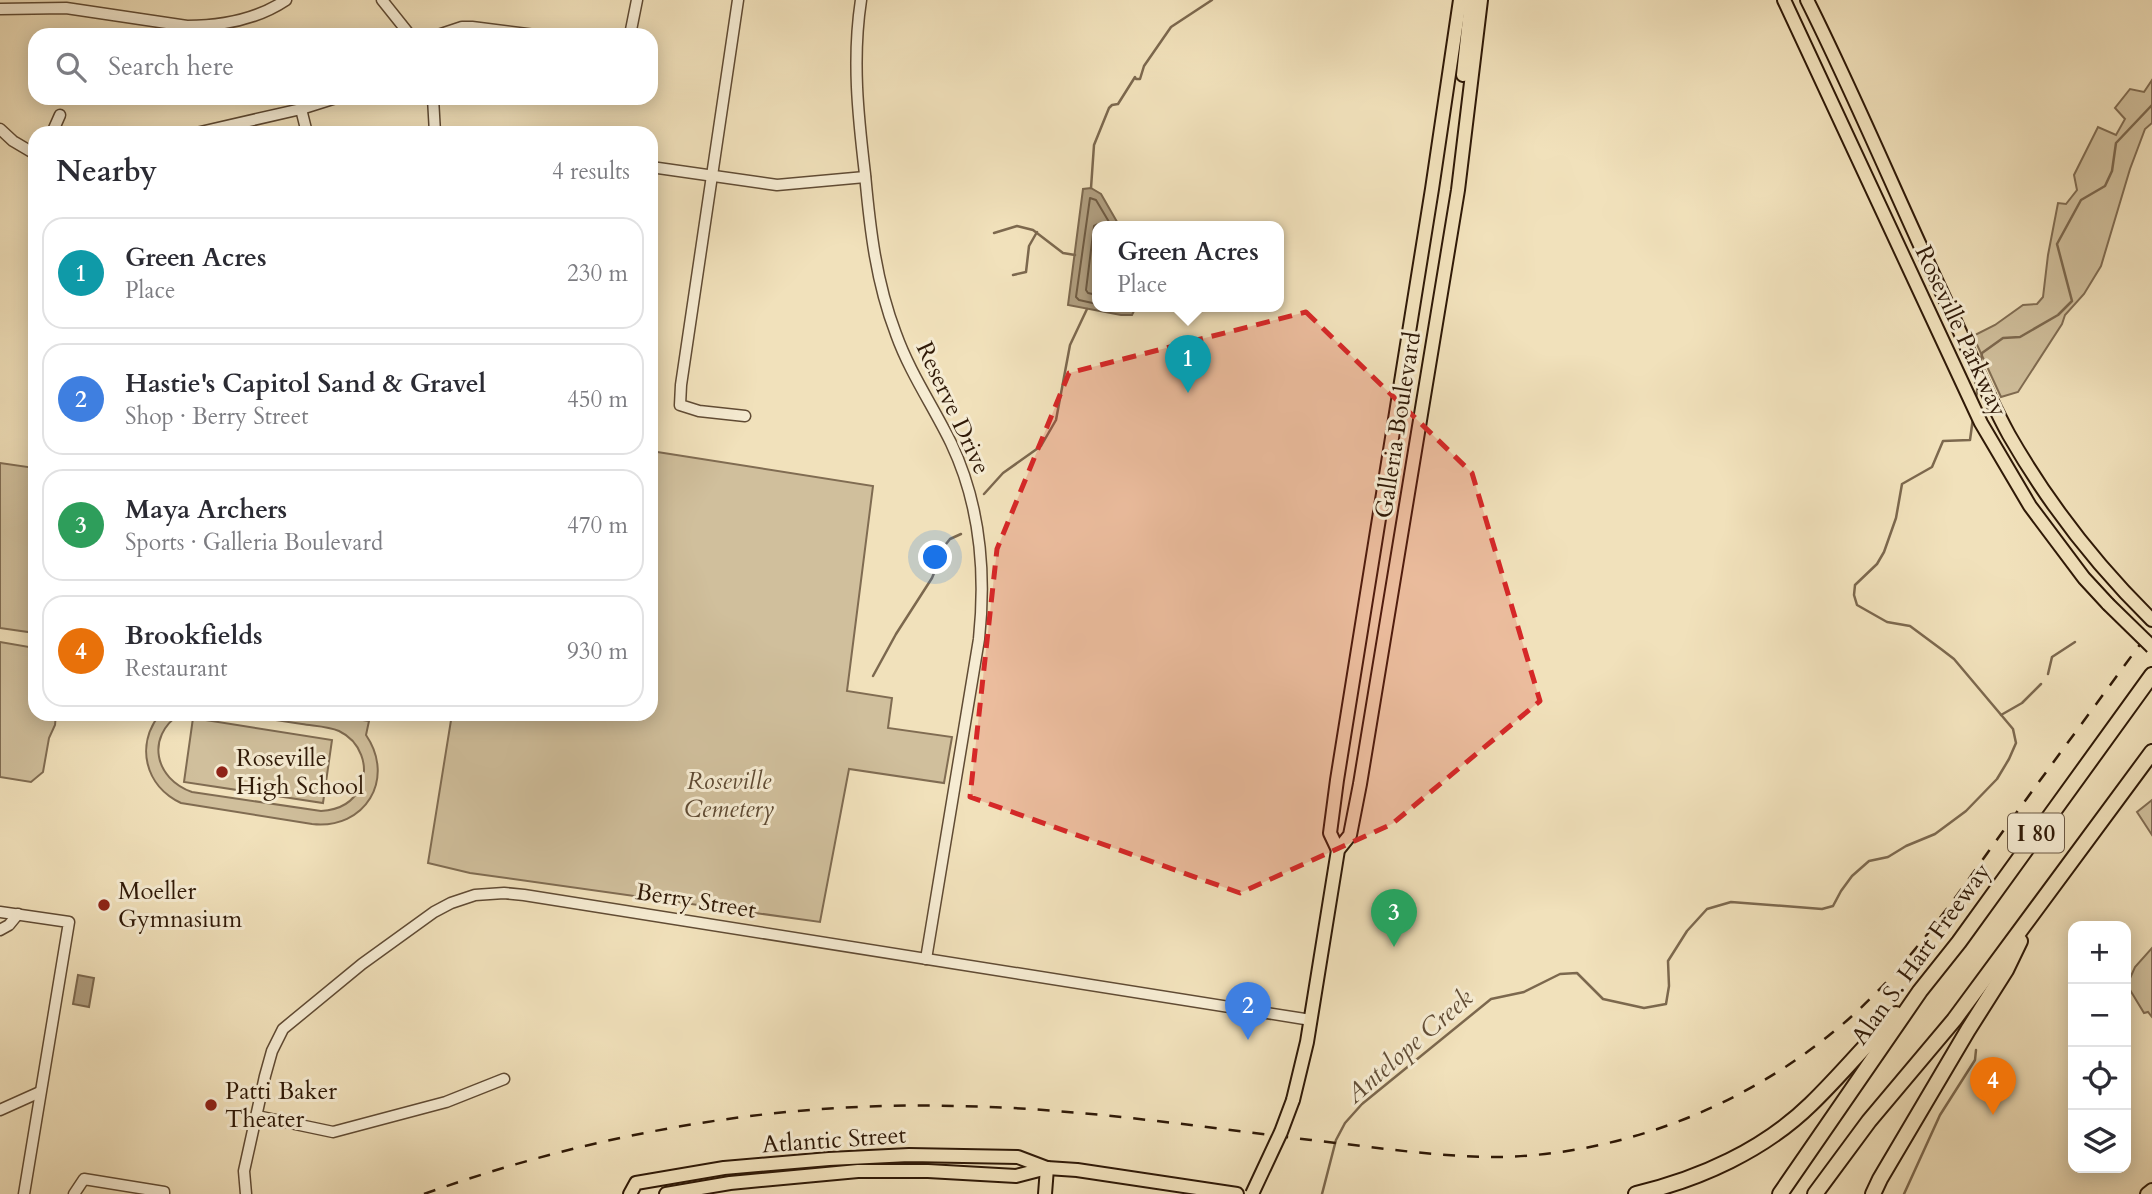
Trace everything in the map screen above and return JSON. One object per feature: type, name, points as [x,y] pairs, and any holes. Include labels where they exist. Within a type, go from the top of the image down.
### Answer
[{"type":"highway","name":"Alan S. Hart Freeway","points":[[1780,1194],[1920,991],[1959,942],[2152,675]]},
{"type":"highway","name":"I 80","points":[[1815,1194],[1869,1121],[1954,1020],[2152,752]]},
{"type":"highway","points":[[1874,1194],[1880,1179],[2006,970],[2035,911]]},
{"type":"highway","points":[[1636,1194],[1704,1173],[1758,1145],[1783,1128],[1810,1105],[1920,991]]},
{"type":"main road","name":"Galleria Boulevard","points":[[1338,850],[1330,833],[1337,780],[1433,189],[1460,0]]},
{"type":"main road","points":[[1468,102],[1462,83],[1471,0]]},
{"type":"main road","name":"Galleria Boulevard","points":[[1252,1194],[1276,1143],[1301,1073],[1338,850],[1350,835],[1360,784],[1458,190],[1481,0]]},
{"type":"main road","name":"Roseville Parkway","points":[[1784,0],[1981,423],[2015,483],[2049,534],[2084,578],[2152,646]]},
{"type":"main road","name":"Roseville Parkway","points":[[1807,0],[1998,413],[2050,500],[2083,544],[2152,620]]},
{"type":"main road","name":"Atlantic Street","points":[[630,1194],[636,1183],[724,1168],[909,1155],[1018,1157],[1047,1168],[1237,1194]]},
{"type":"main road","points":[[730,1184],[735,1177],[742,1174],[828,1166],[841,1158]]},
{"type":"main road","points":[[1045,1194],[1047,1168]]},
{"type":"main road","name":"Atlantic Street","points":[[666,1194],[730,1184],[858,1171],[928,1171],[1016,1176],[1047,1168]]},
{"type":"main road","points":[[2147,1194],[2152,1190]]},
{"type":"street","points":[[0,9],[66,8],[187,26],[204,26],[237,22],[261,14],[286,0]]},
{"type":"street","points":[[382,0],[404,28]]},
{"type":"street","points":[[631,28],[637,0]]},
{"type":"street","points":[[738,0],[680,405],[699,411],[745,416]]},
{"type":"street","name":"Reserve Drive","points":[[861,0],[855,76],[873,251],[882,294],[905,356],[960,464],[974,511],[981,554],[979,639],[926,959]]},
{"type":"street","points":[[459,28],[486,28]]},
{"type":"street","points":[[227,126],[314,105]]},
{"type":"street","points":[[433,105],[435,126]]},
{"type":"street","points":[[302,109],[306,126]]},
{"type":"street","points":[[55,126],[60,115]]},
{"type":"street","points":[[0,129],[28,150]]},
{"type":"street","points":[[658,168],[777,185],[865,177]]},
{"type":"street","name":"Berry Street","points":[[246,1194],[244,1171],[272,1051],[286,1026],[362,964],[434,912],[475,895],[524,895],[1311,1020]]},
{"type":"street","points":[[0,912],[69,922],[24,1194]]},
{"type":"street","points":[[0,930],[9,925],[18,914]]},
{"type":"street","points":[[257,1116],[333,1132],[446,1102],[504,1079]]},
{"type":"street","points":[[0,1110],[40,1092]]},
{"type":"street","points":[[74,1194],[84,1179],[164,1194]]},
{"type":"highlighted area","points":[[1306,312],[1472,473],[1540,701],[1392,824],[1240,893],[970,797],[997,549],[1069,373]]},
{"type":"green space","points":[[2152,80],[2152,123],[2145,129],[2130,169],[2101,266],[2084,294],[2065,315],[2062,324],[2018,392],[2001,397],[1973,336],[1995,325],[2023,305],[2037,304],[2043,297],[2058,203],[2066,204],[2077,190],[2074,175],[2098,127],[2116,135],[2125,119],[2115,108],[2130,89],[2144,92]]},
{"type":"green space","name":"Roseville Cemetery","points":[[658,452],[873,486],[847,691],[892,698],[888,728],[952,737],[944,783],[849,769],[820,922],[470,873],[428,863],[451,721],[658,721]]},
{"type":"green space","points":[[0,463],[28,467],[28,632],[0,628]]},
{"type":"green space","points":[[0,642],[28,647],[28,721],[55,721],[49,738],[43,772],[31,782],[0,777]]},
{"type":"green space","points":[[155,721],[171,721],[162,734],[159,757],[163,768],[179,786],[192,792],[321,811],[344,805],[357,793],[364,771],[361,755],[353,741],[339,731],[285,721],[369,721],[366,735],[378,768],[376,784],[370,798],[360,810],[347,819],[331,824],[312,824],[181,803],[169,796],[152,776],[146,751]]},
{"type":"green space","points":[[193,721],[212,721],[332,740],[323,803],[184,782]]},
{"type":"green space","points":[[2152,800],[2152,835],[2137,812]]},
{"type":"green space","points":[[2152,948],[2152,1017],[2148,1012],[2144,1013],[2131,992],[2131,976],[2135,967]]},
{"type":"water","points":[[1091,188],[1101,194],[1117,221],[1092,221],[1092,310],[1068,305],[1083,189]]},
{"type":"water","points":[[1105,312],[1134,312],[1132,315]]},
{"type":"water","points":[[78,975],[94,978],[89,1007],[73,1004]]},
{"type":"waterway","points":[[1091,188],[1094,145],[1109,108],[1118,104],[1135,77],[1140,79],[1144,66],[1171,27],[1212,0]]},
{"type":"waterway","name":"Antelope Creek","points":[[1980,367],[1982,353],[2003,338],[2020,337],[2058,315],[2072,301],[2057,244],[2081,200],[2105,186],[2112,171],[2116,143],[2152,105]]},
{"type":"waterway","points":[[994,233],[1017,226],[1033,230],[1063,253],[1075,255]]},
{"type":"waterway","points":[[1013,275],[1026,272],[1029,246],[1037,232]]},
{"type":"waterway","points":[[984,494],[1003,473],[1041,446],[1056,420],[1070,345],[1087,309]]},
{"type":"waterway","name":"Antelope Creek","points":[[1976,398],[1978,384]]},
{"type":"waterway","name":"Antelope Creek","points":[[1322,1194],[1336,1140],[1345,1123],[1362,1104],[1491,999],[1524,992],[1560,974],[1577,973],[1603,999],[1644,1008],[1666,1004],[1669,986],[1668,961],[1687,931],[1707,909],[1731,902],[1822,909],[1833,906],[1852,876],[1869,861],[1888,857],[1935,834],[1966,811],[1997,779],[2016,743],[2013,729],[1954,659],[1910,626],[1887,622],[1857,605],[1854,595],[1855,585],[1877,564],[1884,552],[1896,518],[1902,484],[1932,467],[1943,441],[1970,440],[1973,418]]},
{"type":"waterway","points":[[873,676],[932,578],[946,544],[961,534]]},
{"type":"waterway","points":[[2048,674],[2052,657],[2075,642]]},
{"type":"waterway","points":[[2001,715],[2022,703],[2041,684]]},
{"type":"waterway","points":[[1904,1194],[1940,1115],[1975,1060],[1976,1050]]},
{"type":"railway","points":[[424,1194],[488,1172],[620,1138],[687,1125],[822,1109],[957,1106],[1046,1110],[1405,1151],[1498,1157],[1587,1148],[1673,1124],[1714,1107],[1791,1063],[1827,1037],[1878,991],[1924,939],[2152,628]]},
{"type":"place","name":"Green Acres","points":[[1188,393]]},
{"type":"place","name":"Roseville High School","points":[[222,772]]},
{"type":"place","name":"Moeller Gymnasium","points":[[104,905]]},
{"type":"place","name":"Maya Archers","points":[[1394,947]]},
{"type":"place","name":"Hastie's Capitol Sand & Gravel","points":[[1248,1040]]},
{"type":"place","name":"Patti Baker Theater","points":[[211,1105]]},
{"type":"place","name":"Brookfields","points":[[1993,1115]]}]
